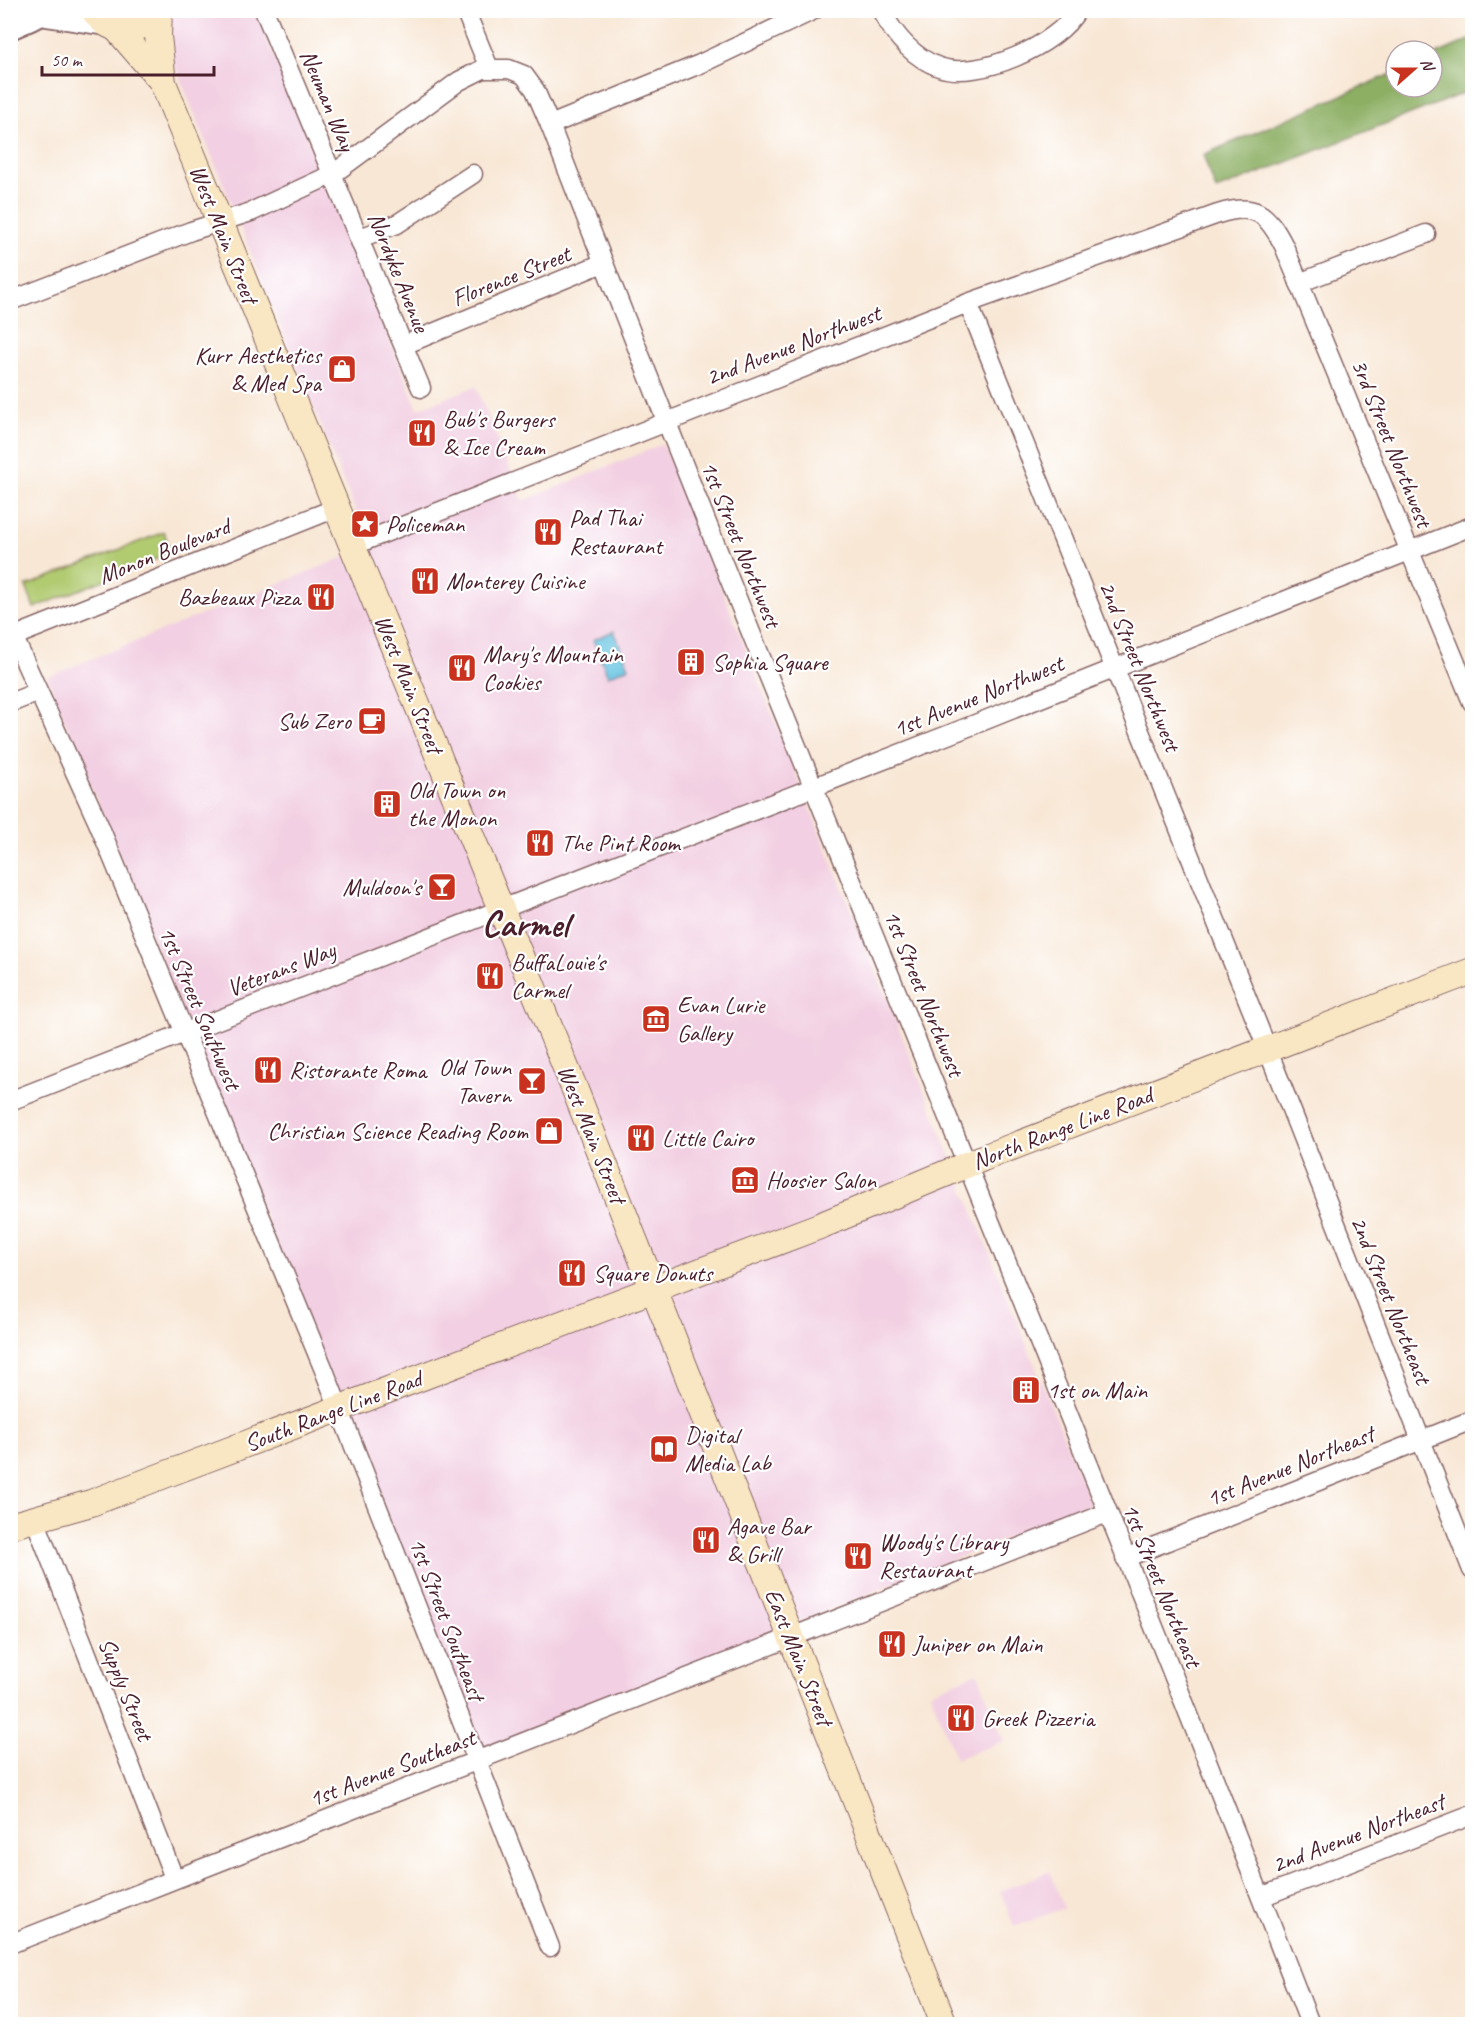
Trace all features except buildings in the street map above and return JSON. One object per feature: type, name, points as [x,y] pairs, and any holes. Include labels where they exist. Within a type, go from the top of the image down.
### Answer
[{"type":"main road","points":[[106,21],[136,28],[145,25],[159,11]]},
{"type":"main road","name":"West Main Street","points":[[159,11],[161,80],[502,910],[654,1289]]},
{"type":"main road","name":"West Main Street","points":[[106,21],[161,80]]},
{"type":"main road","name":"North Range Line Road","points":[[654,1289],[822,1225],[968,1164],[1473,971]]},
{"type":"main road","name":"South Range Line Road","points":[[22,1522],[91,1503],[654,1289]]},
{"type":"main road","name":"East Main Street","points":[[654,1289],[944,2025]]},
{"type":"street","name":"Neuman Way","points":[[264,10],[333,174]]},
{"type":"street","points":[[10,301],[251,212],[333,174],[459,81],[489,68],[465,10]]},
{"type":"street","points":[[550,125],[700,64],[814,10]]},
{"type":"street","points":[[881,10],[901,41],[921,58],[942,68],[968,69],[992,64],[1047,41],[1071,22],[1077,10]]},
{"type":"street","points":[[10,28],[49,13],[106,21]]},
{"type":"street","name":"1st Street Northwest","points":[[489,68],[509,69],[524,75],[535,90],[666,420],[968,1164]]},
{"type":"street","name":"Nordyke Avenue","points":[[333,174],[421,388]]},
{"type":"street","points":[[360,238],[396,224],[473,174]]},
{"type":"street","name":"2nd Avenue Northwest","points":[[352,546],[666,420],[968,303],[1235,208],[1256,211]]},
{"type":"street","name":"3rd Street Northwest","points":[[1256,211],[1273,225],[1299,283],[1473,702]]},
{"type":"street","points":[[1299,283],[1426,234]]},
{"type":"street","name":"Florence Street","points":[[404,345],[603,263]]},
{"type":"street","name":"2nd Street Northwest","points":[[968,303],[1267,1048]]},
{"type":"street","name":"Monon Boulevard","points":[[12,634],[336,508]]},
{"type":"street","name":"1st Avenue Northwest","points":[[502,910],[1473,526]]},
{"type":"street","name":"1st Street Southwest","points":[[12,634],[73,765],[340,1408]]},
{"type":"street","points":[[10,703],[38,692]]},
{"type":"street","name":"Veterans Way","points":[[10,1101],[502,910]]},
{"type":"street","name":"2nd Street Northeast","points":[[1267,1048],[1473,1570]]},
{"type":"street","name":"1st Street Northeast","points":[[968,1164],[1310,2025]]},
{"type":"street","name":"1st Street Southeast","points":[[340,1408],[475,1761],[550,1947]]},
{"type":"street","name":"1st Avenue Northeast","points":[[1125,1558],[1473,1420]]},
{"type":"street","points":[[791,1637],[1107,1513]]},
{"type":"street","name":"Supply Street","points":[[22,1522],[174,1878]]},
{"type":"street","name":"1st Avenue Southeast","points":[[10,1944],[791,1637]]},
{"type":"street","name":"2nd Avenue Northeast","points":[[1261,1897],[1473,1815]]},
{"type":"shaded area","points":[[153,11],[256,11],[418,409],[476,386],[523,501],[663,444],[1091,1504],[481,1750],[47,677],[370,547]]},
{"type":"shaded area","points":[[978,1673],[1004,1741],[956,1759],[930,1692]]},
{"type":"shaded area","points":[[1050,1871],[1064,1908],[1014,1927],[1000,1891]]},
{"type":"green space","points":[[1472,39],[1472,90],[1216,190],[1203,155],[1384,77],[1384,99],[1444,99],[1444,51]]},
{"type":"green space","points":[[164,532],[170,549],[167,555],[34,608],[26,586]]},
{"type":"water","points":[[614,631],[629,667],[608,676],[593,640]]},
{"type":"place","name":"Kurr Aesthetics & Med Spa","points":[[342,369]]},
{"type":"place","name":"Bub's Burgers & Ice Cream","points":[[422,433]]},
{"type":"place","name":"Policeman","points":[[365,524]]},
{"type":"place","name":"Pad Thai Restaurant","points":[[548,532]]},
{"type":"place","name":"Monterey Cuisine","points":[[425,581]]},
{"type":"place","name":"Bazbeaux Pizza","points":[[321,597]]},
{"type":"place","name":"Sophia Square","points":[[691,662]]},
{"type":"place","name":"Mary's Mountain Cookies","points":[[462,668]]},
{"type":"place","name":"Sub Zero","points":[[372,721]]},
{"type":"place","name":"Old Town on the Monon","points":[[387,804]]},
{"type":"place","name":"The Pint Room","points":[[540,843]]},
{"type":"place","name":"Muldoon's","points":[[442,887]]},
{"type":"place","name":"BuffaLouie's Carmel","points":[[490,976]]},
{"type":"place","name":"Evan Lurie Gallery","points":[[656,1019]]},
{"type":"place","name":"Ristorante Roma","points":[[268,1070]]},
{"type":"place","name":"Old Town Tavern","points":[[532,1081]]},
{"type":"place","name":"Christian Science Reading Room","points":[[549,1131]]},
{"type":"place","name":"Little Cairo","points":[[641,1138]]},
{"type":"place","name":"Hoosier Salon","points":[[745,1180]]},
{"type":"place","name":"Square Donuts","points":[[572,1273]]},
{"type":"place","name":"1st on Main","points":[[1026,1390]]},
{"type":"place","name":"Digital Media Lab","points":[[664,1449]]},
{"type":"place","name":"Agave Bar & Grill","points":[[706,1540]]},
{"type":"place","name":"Woody's Library Restaurant","points":[[858,1556]]},
{"type":"place","name":"Juniper on Main","points":[[892,1644]]},
{"type":"place","name":"Greek Pizzeria","points":[[961,1718]]},
{"type":"district","name":"Carmel","points":[[525,923]]}]
